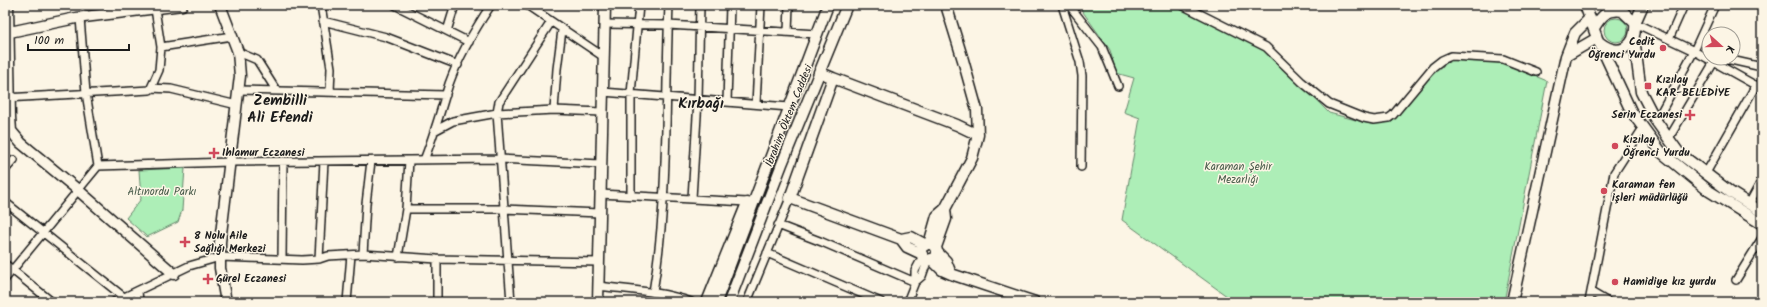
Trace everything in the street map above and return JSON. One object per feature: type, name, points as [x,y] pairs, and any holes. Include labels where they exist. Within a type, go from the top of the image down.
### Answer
[{"type":"street","points":[[8,5],[7,119],[11,131],[21,143],[78,190],[174,274]]},
{"type":"street","points":[[7,32],[80,18],[182,5]]},
{"type":"street","points":[[220,5],[238,52],[240,76],[220,242],[220,268],[226,302]]},
{"type":"street","points":[[321,5],[331,68],[330,92]]},
{"type":"street","points":[[395,5],[469,42]]},
{"type":"street","points":[[447,31],[455,5]]},
{"type":"street","points":[[424,160],[458,65],[476,28],[491,5]]},
{"type":"street","points":[[527,5],[550,22],[604,57]]},
{"type":"street","points":[[598,302],[605,5]]},
{"type":"street","points":[[631,195],[631,94],[639,5]]},
{"type":"street","points":[[653,292],[660,251],[667,97],[669,5]]},
{"type":"street","points":[[692,198],[698,100],[700,5]]},
{"type":"street","points":[[727,102],[730,5]]},
{"type":"street","points":[[756,104],[761,5]]},
{"type":"street","points":[[788,32],[789,5]]},
{"type":"street","name":"İbrahim Öktem Caddesi","points":[[716,302],[828,5]]},
{"type":"street","name":"İbrahim Öktem Caddesi","points":[[729,302],[788,149],[847,5]]},
{"type":"street","points":[[907,302],[914,282],[915,271],[929,252],[937,216],[945,210],[972,158],[978,135],[977,110],[946,5]]},
{"type":"street","points":[[1062,5],[1080,62],[1082,76],[1081,167]]},
{"type":"street","points":[[1069,5],[1102,47],[1118,86]]},
{"type":"street","points":[[1182,5],[1266,47],[1302,82],[1329,104],[1364,118],[1374,120],[1389,118],[1394,115],[1433,67],[1442,60],[1451,56],[1504,59],[1536,72]]},
{"type":"street","points":[[1585,5],[1597,36],[1631,111],[1661,152],[1709,192],[1762,224]]},
{"type":"street","points":[[1643,5],[1635,23],[1634,38],[1641,92],[1656,121],[1679,153],[1730,192],[1762,212]]},
{"type":"street","points":[[1669,39],[1684,5]]},
{"type":"street","points":[[1656,121],[1694,51],[1715,5]]},
{"type":"street","points":[[1566,56],[1597,36],[1602,15],[1620,7],[1635,23],[1701,55]]},
{"type":"street","points":[[150,8],[161,47],[159,70],[151,88]]},
{"type":"street","points":[[80,18],[86,93],[98,166]]},
{"type":"street","points":[[1512,302],[1566,56],[1575,33],[1590,18]]},
{"type":"street","points":[[323,21],[386,38],[458,65]]},
{"type":"street","points":[[511,302],[497,113],[499,102],[550,22]]},
{"type":"street","points":[[604,24],[668,25],[817,34]]},
{"type":"street","points":[[554,110],[556,69],[562,30]]},
{"type":"street","points":[[161,47],[232,36]]},
{"type":"street","points":[[1597,36],[1606,47],[1618,50],[1625,48],[1634,38]]},
{"type":"street","points":[[1694,51],[1701,53]]},
{"type":"street","points":[[238,52],[257,60],[276,90]]},
{"type":"street","points":[[1741,62],[1762,67]]},
{"type":"street","points":[[1668,138],[1712,66]]},
{"type":"street","points":[[1706,173],[1759,87],[1721,66]]},
{"type":"street","points":[[819,72],[957,125],[978,135]]},
{"type":"street","points":[[748,302],[790,198],[833,78]]},
{"type":"street","points":[[7,98],[150,90],[151,88],[171,89],[237,105]]},
{"type":"street","points":[[239,90],[446,95]]},
{"type":"street","points":[[603,92],[789,107]]},
{"type":"street","points":[[436,130],[453,121],[497,113],[554,110],[602,112]]},
{"type":"street","points":[[1589,302],[1614,173],[1644,128]]},
{"type":"street","points":[[707,302],[747,202],[777,140]]},
{"type":"street","points":[[736,302],[774,202],[788,149]]},
{"type":"street","points":[[5,279],[98,166],[282,161],[500,159],[601,164]]},
{"type":"street","points":[[5,170],[14,160]]},
{"type":"street","points":[[398,257],[406,209],[409,160]]},
{"type":"street","points":[[282,161],[282,259]]},
{"type":"street","points":[[319,260],[324,161]]},
{"type":"street","points":[[363,254],[366,204],[371,161]]},
{"type":"street","points":[[1750,204],[1762,180]]},
{"type":"street","points":[[600,194],[662,196],[747,202]]},
{"type":"street","points":[[790,198],[901,239],[911,236],[929,252],[946,261],[951,274],[1035,302]]},
{"type":"street","points":[[5,202],[125,298]]},
{"type":"street","points":[[406,209],[504,209],[600,213]]},
{"type":"street","points":[[778,225],[822,242],[914,282]]},
{"type":"street","points":[[1736,280],[1762,238]]},
{"type":"street","points":[[768,253],[881,302]]},
{"type":"street","points":[[114,302],[189,266],[220,256],[319,260],[328,256],[363,254],[398,257],[599,262]]},
{"type":"street","points":[[347,302],[351,255]]},
{"type":"street","points":[[437,258],[437,302]]},
{"type":"street","points":[[5,264],[52,302]]},
{"type":"street","points":[[598,286],[653,292],[691,302]]},
{"type":"street","points":[[138,291],[139,302]]},
{"type":"street","points":[[1591,292],[1608,302]]},
{"type":"green space","name":"Karaman Şehir Mezarlığı","points":[[1078,5],[1174,5],[1209,19],[1267,49],[1329,113],[1371,124],[1392,122],[1430,77],[1454,57],[1507,64],[1547,81],[1504,302],[1235,302],[1122,220],[1140,118],[1124,112],[1134,78],[1116,73],[1110,50]]},
{"type":"green space","points":[[1616,18],[1625,21],[1628,30],[1625,39],[1616,42],[1607,39],[1604,30],[1607,21]]},
{"type":"green space","name":"Altınordu Parkı","points":[[185,168],[182,210],[178,222],[147,237],[126,218],[141,199],[139,170]]},
{"type":"place","name":"Cedit Öğrenci Yurdu","points":[[1663,48]]},
{"type":"place","name":"Kızılay KAR-BELEDİYE","points":[[1648,86]]},
{"type":"place","name":"Serin Eczanesi","points":[[1690,115]]},
{"type":"place","name":"Kızılay Öğrenci Yurdu","points":[[1615,146]]},
{"type":"place","name":"Ihlamur Eczanesi","points":[[214,153]]},
{"type":"place","name":"Karaman fen işleri müdürlüğü","points":[[1604,191]]},
{"type":"place","name":"8 Nolu Aile Sağlığı Merkezi","points":[[185,242]]},
{"type":"place","name":"Gürel Eczanesi","points":[[208,279]]},
{"type":"place","name":"Hamidiye kız yurdu","points":[[1615,282]]},
{"type":"district","name":"Kırbağı","points":[[701,104]]},
{"type":"district","name":"Zembilli Ali Efendi","points":[[280,110]]}]
